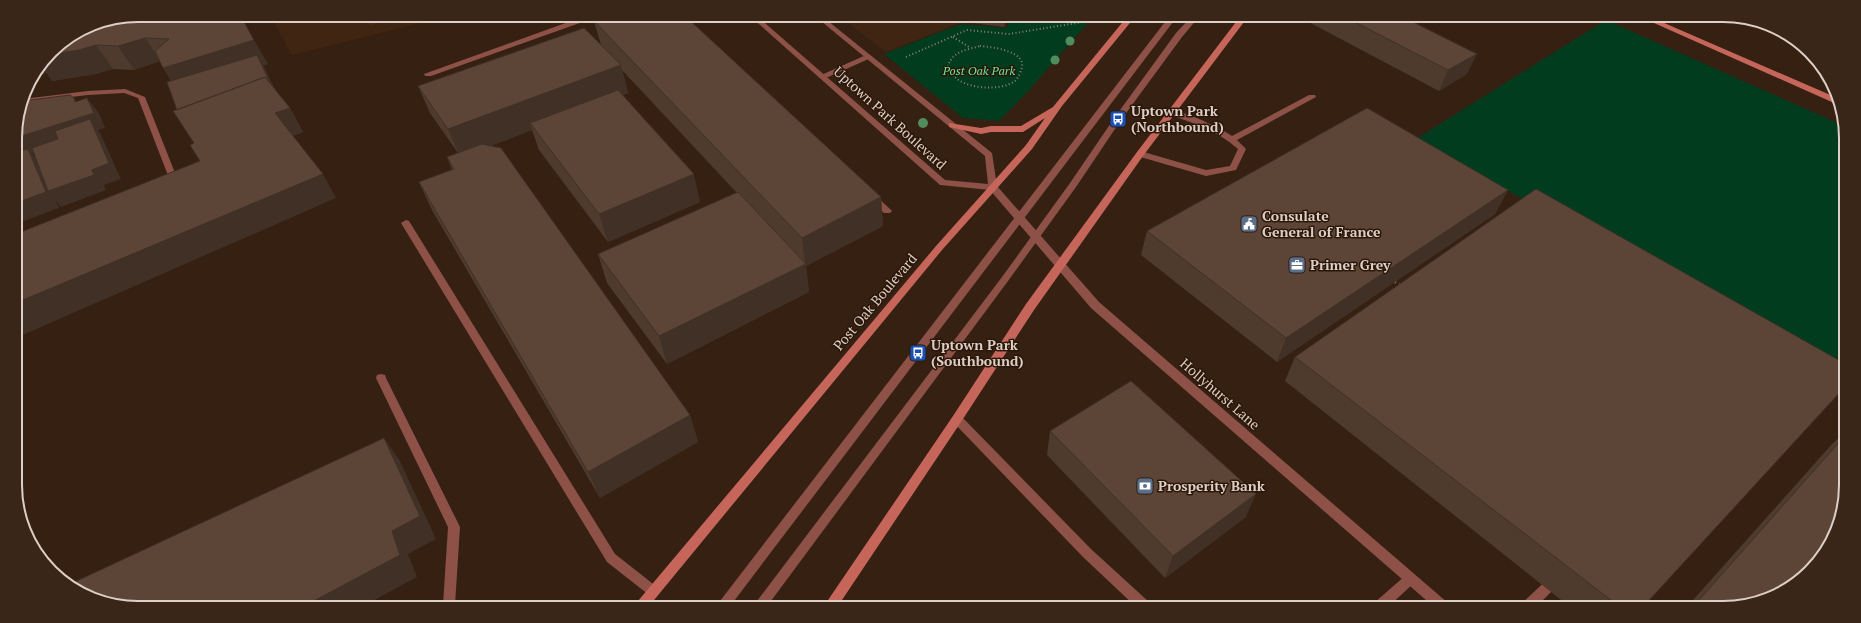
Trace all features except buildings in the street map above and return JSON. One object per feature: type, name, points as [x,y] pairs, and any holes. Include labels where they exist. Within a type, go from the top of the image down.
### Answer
[{"type":"main road","name":"Post Oak Boulevard","points":[[645,601],[939,248],[1029,147],[1059,104],[1127,22]]},
{"type":"main road","points":[[833,601],[957,419],[1030,307],[1061,266],[1140,154],[1173,113],[1240,22]]},
{"type":"main road","points":[[1656,22],[1832,99]]},
{"type":"main road","points":[[952,125],[980,131],[991,129],[1023,129],[1059,104]]},
{"type":"street","points":[[428,74],[577,22]]},
{"type":"street","name":"Uptown Park Boulevard","points":[[760,22],[943,183],[994,187]]},
{"type":"street","points":[[825,22],[989,155],[994,187]]},
{"type":"street","points":[[727,601],[1169,22]]},
{"type":"street","points":[[764,601],[1036,236],[1123,112],[1179,35],[1190,22]]},
{"type":"street","points":[[823,76],[869,57]]},
{"type":"street","points":[[29,100],[88,92],[126,91],[141,97],[173,178],[166,190]]},
{"type":"street","points":[[1232,139],[1312,97]]},
{"type":"street","points":[[1140,154],[1206,174],[1233,168],[1242,149],[1232,139],[1206,125],[1173,113]]},
{"type":"street","name":"Hollyhurst Lane","points":[[994,187],[1095,305],[1436,601]]},
{"type":"street","points":[[864,189],[887,211]]},
{"type":"street","points":[[406,223],[611,558],[653,591]]},
{"type":"street","points":[[381,378],[454,527],[449,601]]},
{"type":"street","points":[[957,419],[1087,553],[1139,601]]},
{"type":"street","points":[[1533,601],[1561,573],[1555,569]]},
{"type":"street","points":[[1542,574],[1560,588]]},
{"type":"street","points":[[1386,601],[1410,579]]},
{"type":"path","points":[[905,57],[967,30],[1010,34],[1083,22]]},
{"type":"path","points":[[952,36],[969,47],[992,46],[1008,51],[1019,58],[1022,65],[1022,72],[1017,79],[997,88],[984,88],[959,82],[951,76],[947,69],[948,62],[956,53],[969,47]]},
{"type":"path","points":[[1395,282],[1406,289]]},
{"type":"shaded area","points":[[274,22],[424,22],[292,55]]},
{"type":"shaded area","points":[[847,22],[962,22],[886,52]]},
{"type":"shaded area","points":[[962,22],[1007,22],[1005,27]]},
{"type":"green space","name":"Post Oak Park","points":[[1008,22],[1089,22],[1030,89],[999,121],[963,118],[884,54],[961,24],[1006,28]]},
{"type":"green space","points":[[1603,22],[1610,22],[1838,123],[1839,377],[1416,139]]},
{"type":"place","name":"Uptown Park (Northbound)","points":[[1118,119]]},
{"type":"place","name":"Consulate General of France","points":[[1249,224]]},
{"type":"place","name":"Primer Grey","points":[[1297,265]]},
{"type":"place","name":"Uptown Park (Southbound)","points":[[918,353]]},
{"type":"place","name":"Prosperity Bank","points":[[1145,486]]}]
